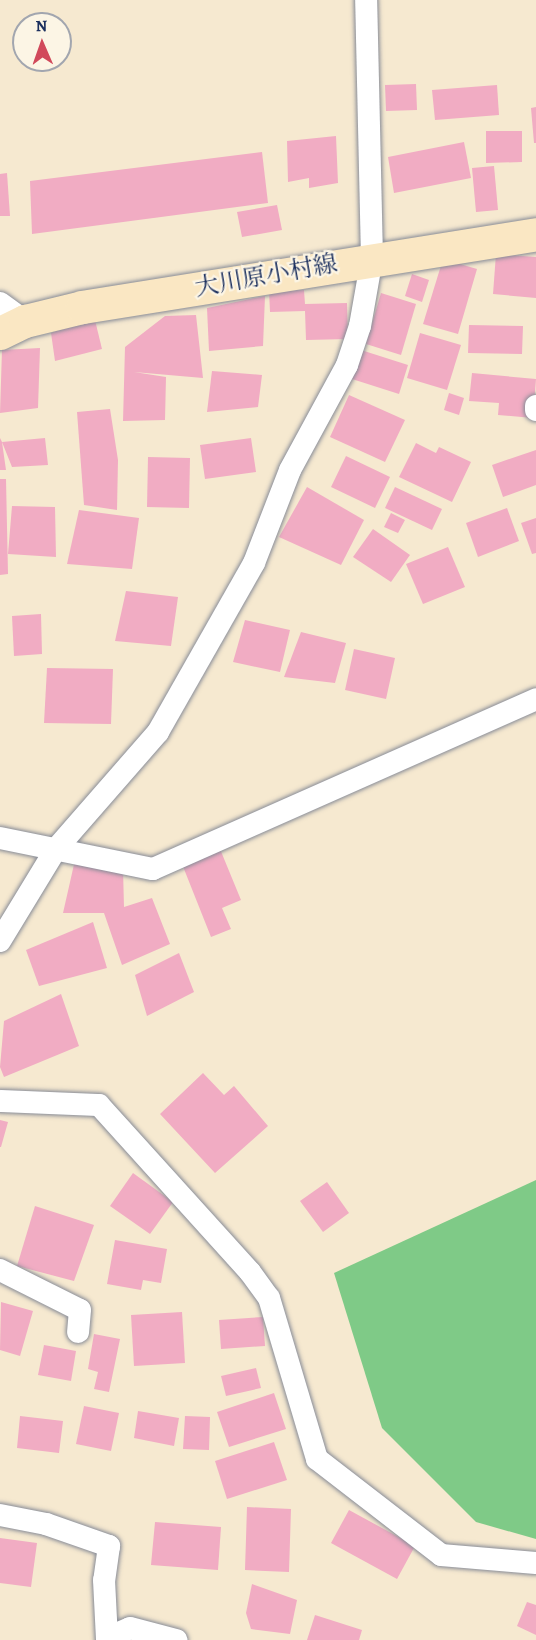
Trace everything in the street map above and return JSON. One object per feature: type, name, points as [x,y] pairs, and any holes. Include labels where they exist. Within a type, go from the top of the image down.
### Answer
[{"type":"main road","name":"大川原小村線","points":[[8,319],[372,258],[536,234]]},
{"type":"street","points":[[0,941],[56,849],[158,732],[254,563],[290,470],[347,365],[360,326],[372,258],[366,0]]},
{"type":"street","points":[[0,838],[153,869],[168,865],[536,699]]},
{"type":"street","points":[[0,1101],[99,1105],[250,1272],[269,1298],[318,1459],[441,1555],[536,1563]]},
{"type":"street","points":[[0,1270],[80,1310],[78,1332]]},
{"type":"street","points":[[0,1515],[46,1524],[109,1546],[104,1580],[107,1639],[130,1628],[176,1640]]},
{"type":"green space","points":[[536,1180],[536,1539],[476,1522],[382,1428],[334,1273]]},
{"type":"building","points":[[416,84],[417,110],[386,111],[385,85]]},
{"type":"building","points":[[497,85],[499,115],[435,120],[432,90]]},
{"type":"building","points":[[536,107],[536,143],[534,143],[531,108]]},
{"type":"building","points":[[486,131],[522,131],[522,162],[486,163]]},
{"type":"building","points":[[336,136],[338,183],[309,188],[309,178],[288,182],[287,141]]},
{"type":"building","points":[[464,142],[471,178],[394,193],[388,157]]},
{"type":"building","points":[[262,152],[268,203],[32,234],[30,181]]},
{"type":"building","points":[[494,166],[498,210],[476,212],[472,168]]},
{"type":"building","points":[[7,173],[10,216],[0,216],[0,174]]},
{"type":"building","points":[[277,205],[282,230],[242,237],[237,212]]},
{"type":"building","points":[[496,254],[536,257],[536,298],[493,294]]},
{"type":"building","points":[[443,259],[477,269],[458,334],[423,324]]},
{"type":"building","points":[[412,274],[429,280],[422,302],[405,296]]},
{"type":"building","points":[[304,290],[305,304],[347,303],[348,339],[306,340],[305,311],[270,312],[269,291]]},
{"type":"building","points":[[381,293],[416,304],[401,355],[366,344]]},
{"type":"building","points":[[265,296],[263,346],[209,351],[207,308]]},
{"type":"building","points":[[196,315],[203,378],[134,372],[166,377],[165,420],[123,421],[125,347],[165,316]]},
{"type":"building","points":[[94,316],[102,349],[55,361],[51,333]]},
{"type":"building","points":[[469,325],[523,326],[522,354],[468,353]]},
{"type":"building","points":[[420,333],[461,345],[447,390],[407,378]]},
{"type":"building","points":[[40,348],[38,408],[0,413],[2,350]]},
{"type":"building","points":[[361,350],[408,365],[399,394],[352,379]]},
{"type":"building","points":[[212,371],[262,375],[258,407],[207,412]]},
{"type":"building","points":[[472,373],[536,379],[533,418],[498,415],[499,403],[469,401]]},
{"type":"building","points":[[449,393],[464,398],[459,415],[444,410]]},
{"type":"building","points":[[349,395],[405,420],[385,462],[330,437]]},
{"type":"building","points":[[110,409],[118,460],[117,510],[84,505],[77,412]]},
{"type":"building","points":[[0,438],[2,442],[6,470],[0,470]]},
{"type":"building","points":[[45,438],[48,465],[12,467],[2,442]]},
{"type":"building","points":[[251,438],[256,472],[205,479],[200,445]]},
{"type":"building","points":[[416,443],[436,453],[439,447],[471,462],[452,502],[399,477]]},
{"type":"building","points":[[536,450],[536,485],[503,497],[492,465]]},
{"type":"building","points":[[346,456],[390,477],[375,508],[331,487]]},
{"type":"building","points":[[148,457],[190,458],[189,508],[147,507]]},
{"type":"building","points":[[0,479],[6,479],[8,574],[0,575]]},
{"type":"building","points":[[307,487],[364,520],[341,565],[279,537]]},
{"type":"building","points":[[395,487],[442,509],[432,530],[385,508]]},
{"type":"building","points":[[12,506],[55,507],[56,557],[8,554]]},
{"type":"building","points":[[507,508],[519,541],[478,557],[466,523]]},
{"type":"building","points":[[79,510],[139,518],[132,569],[67,564]]},
{"type":"building","points":[[391,513],[405,520],[398,533],[384,527]]},
{"type":"building","points":[[536,518],[536,553],[532,554],[521,523]]},
{"type":"building","points":[[373,529],[410,555],[391,582],[353,557]]},
{"type":"building","points":[[448,547],[465,587],[423,604],[406,564]]},
{"type":"building","points":[[126,591],[178,597],[171,646],[115,641]]},
{"type":"building","points":[[41,614],[42,654],[14,656],[12,616]]},
{"type":"building","points":[[245,620],[290,630],[280,672],[233,662]]},
{"type":"building","points":[[301,632],[346,643],[335,683],[284,677]]},
{"type":"building","points":[[354,649],[395,658],[386,699],[345,690]]},
{"type":"building","points":[[47,668],[113,669],[111,724],[44,723]]},
{"type":"building","points":[[220,849],[241,900],[222,908],[231,929],[211,937],[182,864]]},
{"type":"building","points":[[75,860],[123,869],[124,907],[152,898],[170,944],[122,965],[104,913],[63,913]]},
{"type":"building","points":[[93,922],[107,968],[39,986],[26,950]]},
{"type":"building","points":[[179,953],[194,992],[147,1016],[135,975]]},
{"type":"building","points":[[61,994],[79,1046],[4,1077],[0,1067],[4,1021]]},
{"type":"building","points":[[203,1073],[224,1095],[234,1086],[268,1126],[215,1173],[160,1114]]},
{"type":"building","points":[[0,1120],[8,1122],[1,1147],[0,1147]]},
{"type":"building","points":[[133,1173],[173,1202],[150,1234],[110,1206]]},
{"type":"building","points":[[327,1182],[349,1213],[323,1232],[300,1201]]},
{"type":"building","points":[[35,1206],[94,1225],[74,1281],[17,1266]]},
{"type":"building","points":[[115,1240],[167,1249],[161,1283],[143,1280],[141,1290],[107,1284]]},
{"type":"building","points":[[1,1302],[33,1311],[20,1356],[0,1350]]},
{"type":"building","points":[[182,1312],[185,1363],[134,1366],[131,1315]]},
{"type":"building","points":[[263,1317],[265,1346],[221,1349],[219,1320]]},
{"type":"building","points":[[94,1334],[120,1339],[109,1392],[94,1389],[98,1372],[88,1369]]},
{"type":"building","points":[[44,1345],[76,1351],[71,1381],[38,1375]]},
{"type":"building","points":[[256,1368],[261,1388],[226,1396],[221,1376]]},
{"type":"building","points":[[274,1393],[286,1429],[229,1447],[217,1412]]},
{"type":"building","points":[[84,1406],[119,1413],[111,1451],[76,1444]]},
{"type":"building","points":[[138,1411],[179,1418],[174,1446],[134,1438]]},
{"type":"building","points":[[20,1416],[63,1421],[59,1453],[17,1448]]},
{"type":"building","points":[[185,1416],[210,1417],[209,1450],[183,1449]]},
{"type":"building","points":[[274,1442],[287,1480],[227,1499],[215,1461]]},
{"type":"building","points":[[247,1507],[291,1509],[289,1572],[245,1570]]},
{"type":"building","points":[[349,1510],[415,1546],[397,1579],[331,1543]]},
{"type":"building","points":[[155,1522],[221,1527],[218,1570],[151,1565]]},
{"type":"building","points":[[0,1538],[37,1543],[31,1587],[0,1583]]},
{"type":"building","points":[[252,1584],[297,1600],[290,1634],[251,1629],[246,1613]]},
{"type":"building","points":[[527,1602],[536,1605],[536,1635],[517,1626]]},
{"type":"building","points":[[315,1615],[362,1630],[359,1640],[307,1640]]}]
